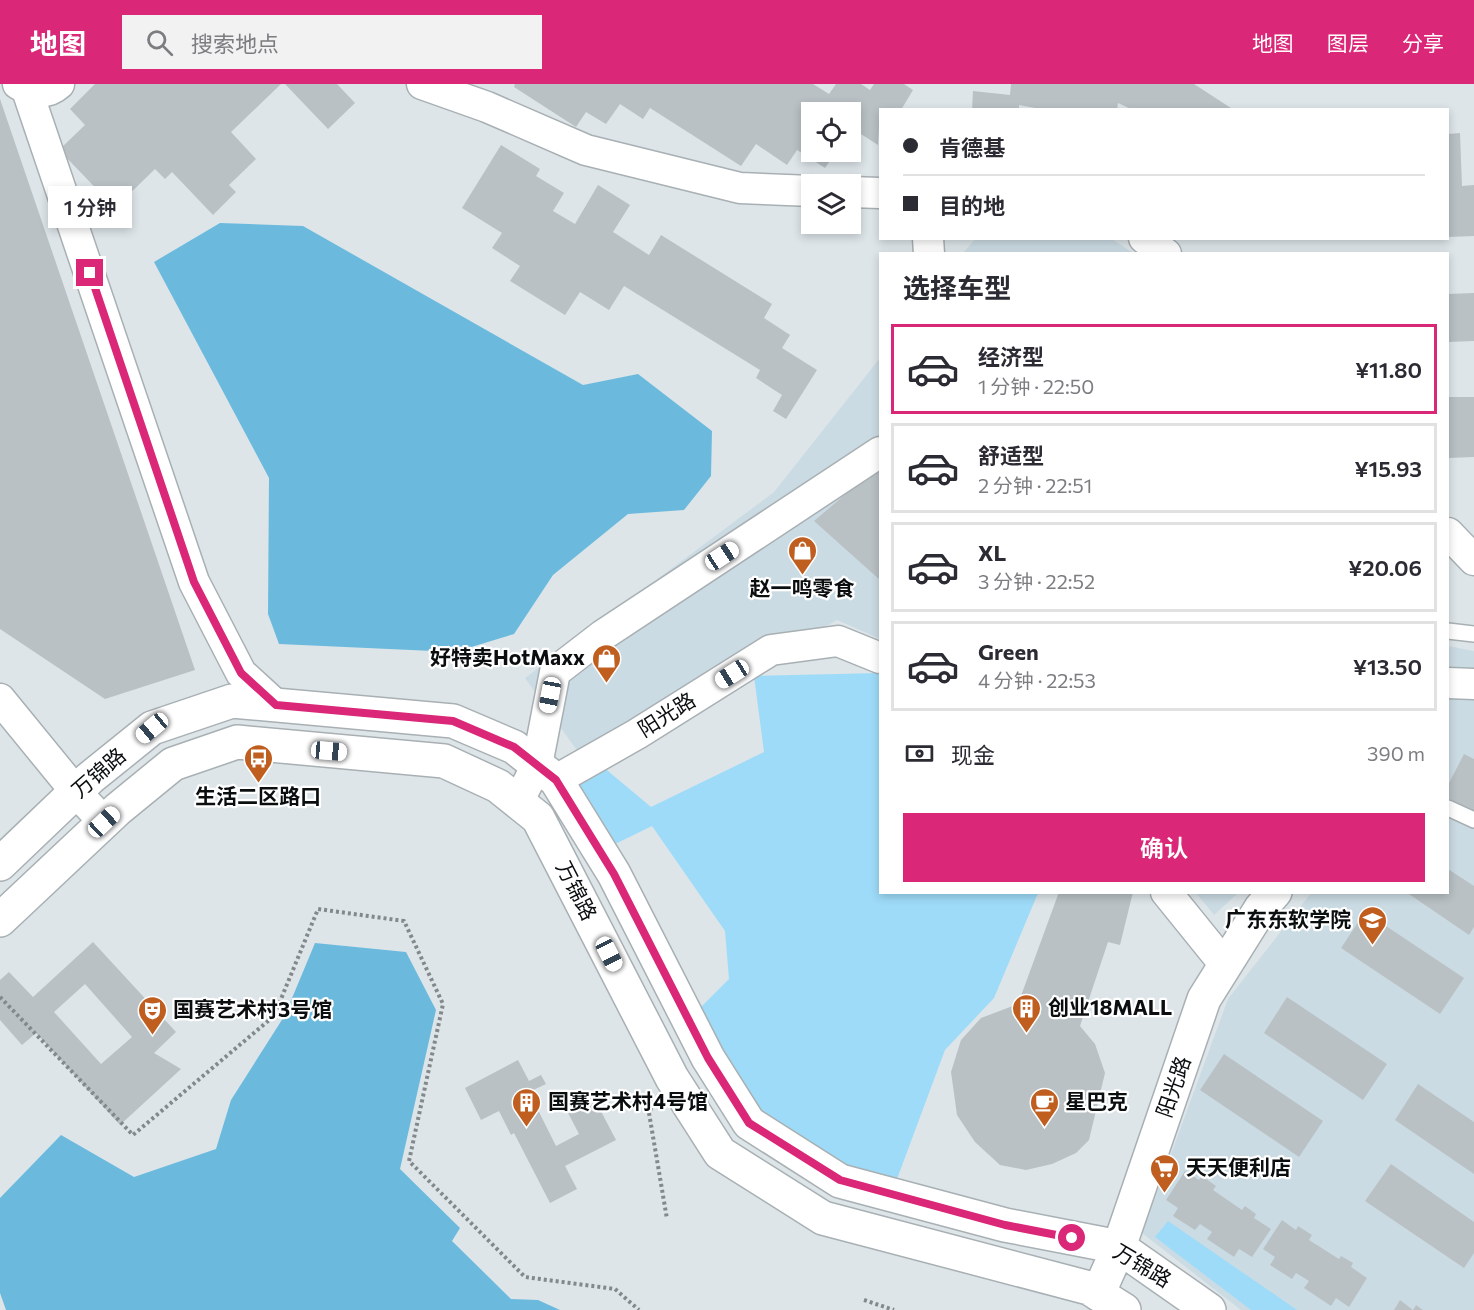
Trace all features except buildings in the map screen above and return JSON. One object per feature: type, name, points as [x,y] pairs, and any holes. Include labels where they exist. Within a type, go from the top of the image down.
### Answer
[{"type":"street","points":[[59,84],[48,91],[23,87],[194,582],[241,673],[276,705]]},
{"type":"street","points":[[422,84],[487,107],[586,150],[740,188],[801,190]]},
{"type":"street","points":[[861,192],[879,193]]},
{"type":"street","points":[[1147,240],[1163,252]]},
{"type":"street","points":[[518,802],[546,773],[555,672],[603,635],[879,453]]},
{"type":"street","points":[[1449,534],[1474,560]]},
{"type":"street","name":"阳光路","points":[[546,773],[637,734],[771,650],[838,640],[879,658]]},
{"type":"street","points":[[1449,683],[1474,684]]},
{"type":"street","points":[[0,699],[76,792],[104,822]]},
{"type":"street","name":"万锦路","points":[[0,864],[76,792],[152,728],[232,701],[453,721],[514,747],[546,773],[614,874],[708,1058],[749,1123],[840,1180],[1005,1225],[1119,1247],[1209,1310]]},
{"type":"street","name":"万锦路","points":[[0,920],[104,822],[172,764],[237,742],[444,761],[498,786],[538,818],[672,1078],[720,1153],[823,1218],[1089,1288],[1111,1302]]},
{"type":"street","points":[[1168,894],[1225,965]]},
{"type":"street","name":"阳光路","points":[[1111,1302],[1119,1247],[1204,999],[1261,908],[1273,894]]},
{"type":"lane","points":[[1449,631],[1474,634]]},
{"type":"lane","points":[[1449,808],[1474,820]]},
{"type":"path","points":[[0,997],[133,1135],[274,1016],[318,909],[404,921],[443,1004],[409,1161],[525,1277],[615,1289],[639,1310]]},
{"type":"path","points":[[667,1219],[649,1113],[659,1090],[672,1078]]},
{"type":"path","points":[[864,1300],[894,1310]]},
{"type":"shaded area","points":[[220,223],[303,226],[583,385],[638,374],[712,431],[711,476],[684,510],[628,514],[553,575],[514,634],[455,652],[279,644],[268,614],[269,478],[154,262]]},
{"type":"shaded area","points":[[974,240],[1114,240],[1132,252],[964,252]]},
{"type":"shaded area","points":[[879,359],[879,639],[837,620],[586,763],[525,678],[774,492]]},
{"type":"shaded area","name":"广东东软学院","points":[[1449,646],[1474,651],[1474,1310],[1241,1310],[1142,1233],[1228,999],[1310,894],[1449,894]]},
{"type":"shaded area","points":[[879,673],[879,894],[1038,894],[994,998],[945,1050],[894,1187],[843,1173],[753,1117],[694,1014],[729,979],[725,931],[652,826],[609,847],[568,782],[602,766],[651,807],[764,752],[754,676]]},
{"type":"shaded area","points":[[1197,894],[1237,894],[1214,915]]},
{"type":"shaded area","points":[[315,943],[406,952],[436,1010],[400,1169],[460,1228],[452,1241],[511,1299],[538,1300],[560,1310],[6,1310],[0,1293],[0,1198],[61,1135],[134,1177],[216,1149],[231,1100],[285,1015]]},
{"type":"shaded area","points":[[1168,1221],[1297,1310],[1251,1310],[1155,1237]]},
{"type":"place","name":"赵一鸣零食","points":[[802,576]]},
{"type":"place","name":"好特卖HotMaxx","points":[[606,684]]},
{"type":"place","name":"生活二区路口","points":[[258,784]]},
{"type":"place","name":"广东东软学院","points":[[1372,946]]},
{"type":"place","name":"创业18MALL","points":[[1027,1034]]},
{"type":"place","name":"国赛艺术村3号馆","points":[[152,1036]]},
{"type":"place","name":"国赛艺术村4号馆","points":[[527,1128]]},
{"type":"place","name":"星巴克","points":[[1044,1128]]},
{"type":"place","name":"天天便利店","points":[[1165,1194]]},
{"type":"route","points":[[90,273],[194,582],[241,673],[276,705],[453,721],[514,747],[556,780],[614,874],[708,1058],[749,1123],[840,1180],[1005,1225],[1072,1238]]}]
